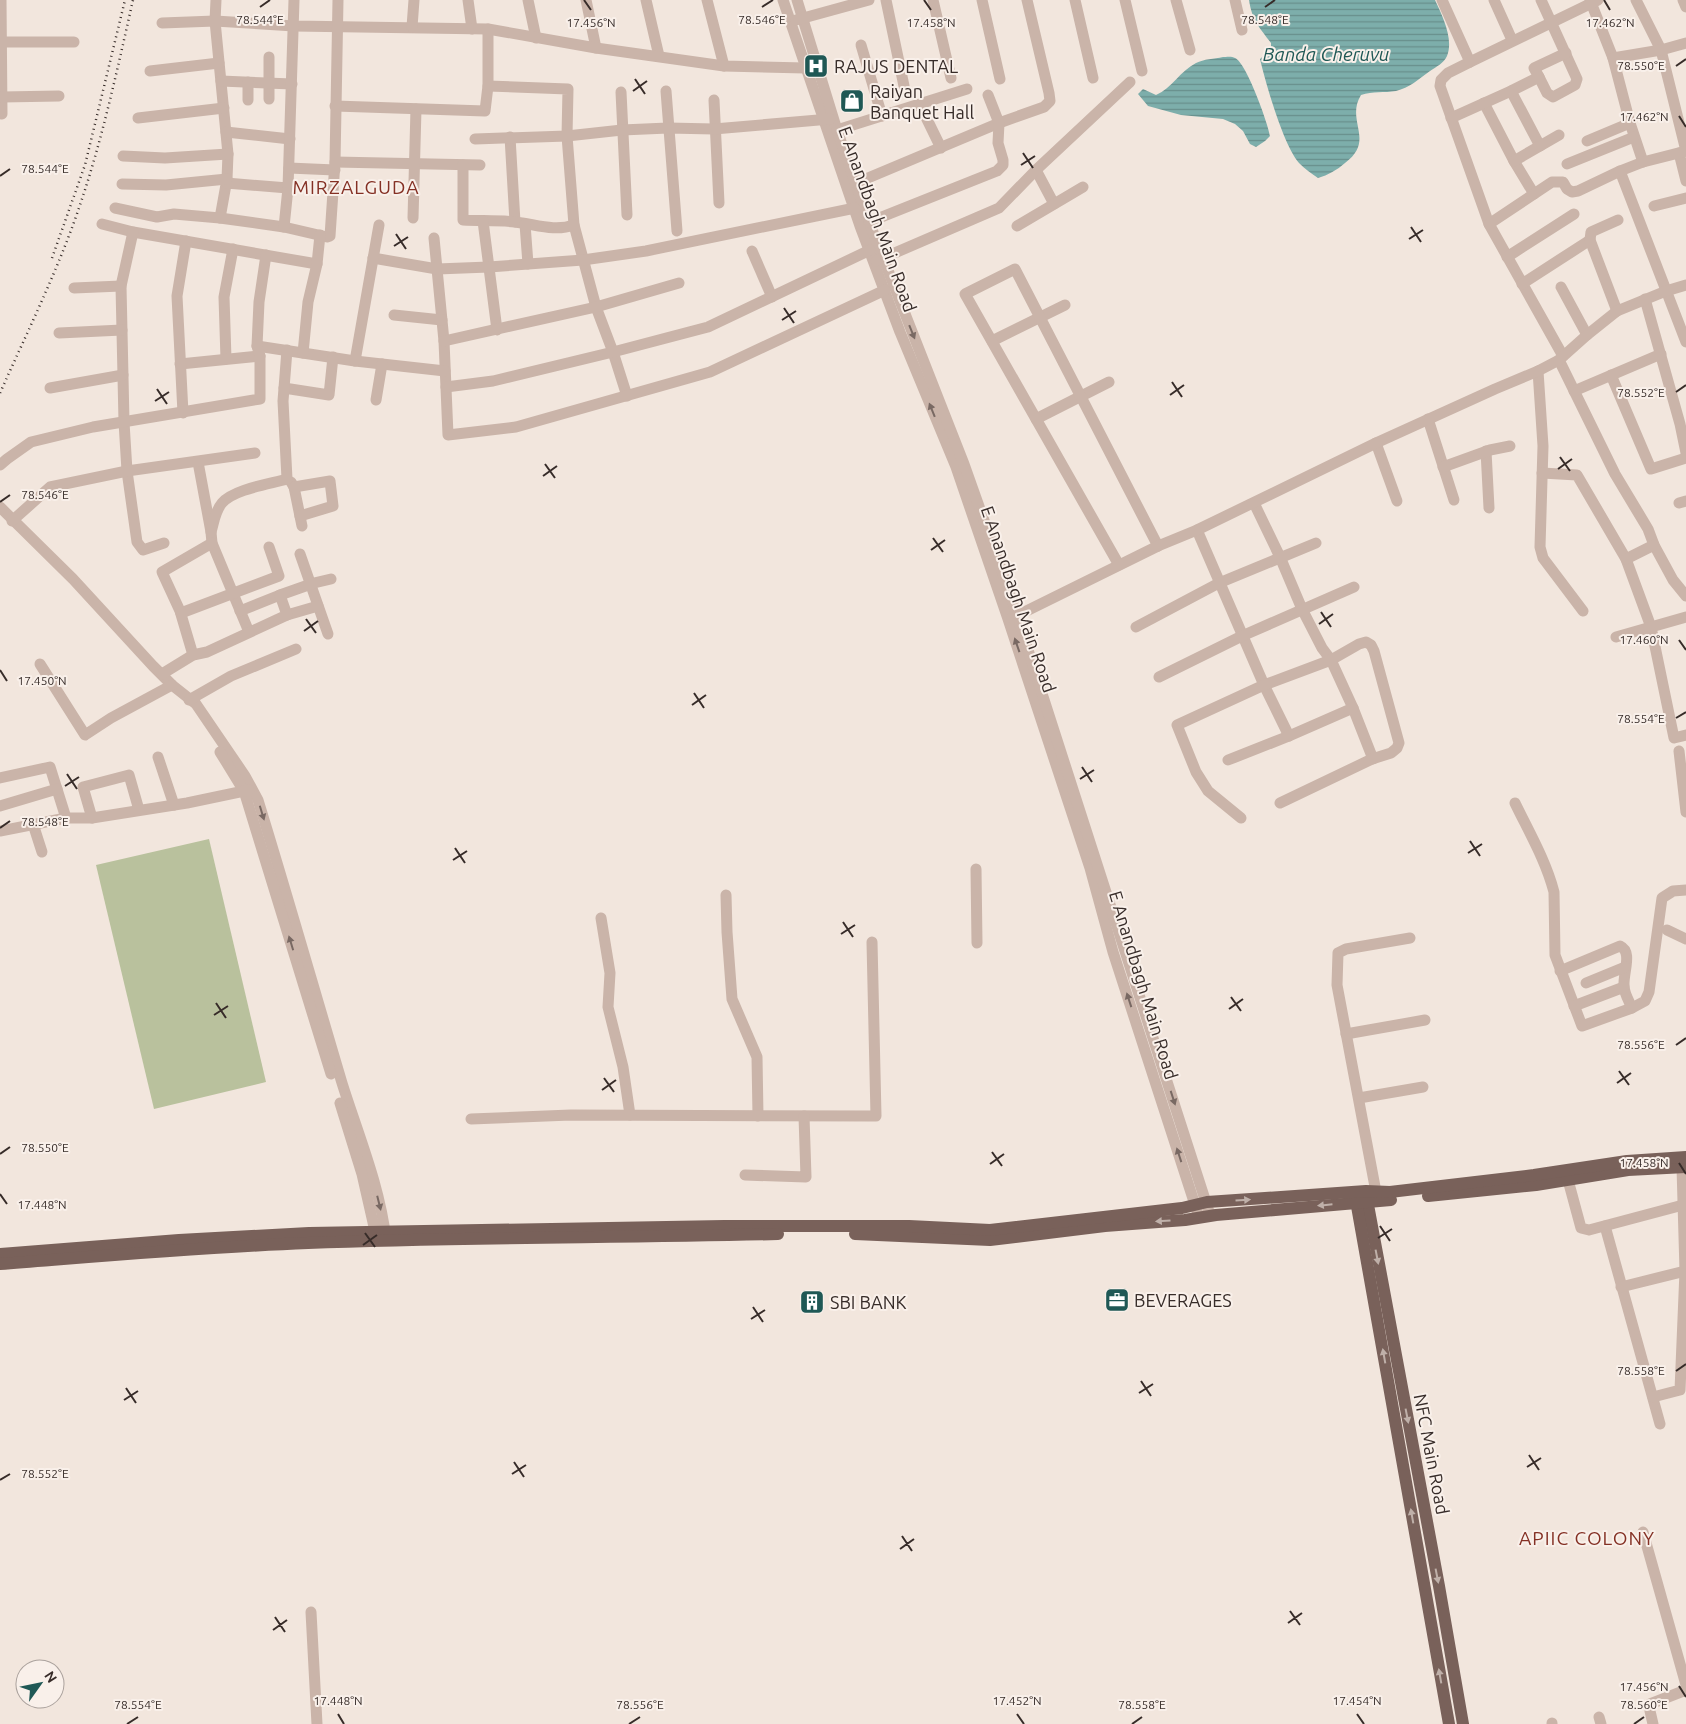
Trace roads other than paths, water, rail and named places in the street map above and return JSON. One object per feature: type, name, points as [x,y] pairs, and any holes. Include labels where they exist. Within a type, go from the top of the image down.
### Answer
[{"type":"main road","points":[[593,1232],[821,1234],[990,1240],[1104,1226],[1205,1217],[1534,1175],[1627,1161],[1685,1163]]},
{"type":"main road","points":[[0,1264],[190,1249],[381,1237],[909,1226],[990,1230],[1182,1208],[1201,1204],[1498,1189],[1685,1163]]},
{"type":"main road","name":"NFC Main Road","points":[[1364,1196],[1449,1724]]},
{"type":"main road","name":"NFC Main Road","points":[[1364,1196],[1437,1576],[1463,1724]]},
{"type":"main road","points":[[0,1254],[179,1240],[308,1233],[381,1237]]},
{"type":"street","points":[[1,0],[2,114]]},
{"type":"street","points":[[216,0],[215,21],[228,154],[220,218]]},
{"type":"street","points":[[284,227],[289,168],[294,0]]},
{"type":"street","points":[[114,208],[157,217],[181,215],[220,218],[330,236],[335,166],[336,26],[338,0]]},
{"type":"street","points":[[412,27],[414,0]]},
{"type":"street","points":[[468,0],[472,29]]},
{"type":"street","points":[[528,0],[536,38]]},
{"type":"street","points":[[586,0],[596,48]]},
{"type":"street","points":[[646,0],[659,56]]},
{"type":"street","points":[[707,0],[724,66]]},
{"type":"street","name":"E Anandbagh Main Road","points":[[783,0],[805,68],[828,119],[837,130],[856,183],[869,222],[885,290],[900,332],[956,467],[1013,617]]},
{"type":"street","name":"E Anandbagh Main Road","points":[[797,0],[828,119],[855,208],[870,250],[879,260],[964,464],[1090,868],[1113,952],[1205,1217]]},
{"type":"street","points":[[789,22],[853,2],[869,0]]},
{"type":"street","points":[[886,0],[904,86]]},
{"type":"street","points":[[933,0],[951,78]]},
{"type":"street","points":[[982,0],[1000,79]]},
{"type":"street","points":[[856,183],[999,123],[1044,107],[1050,101],[1027,0]]},
{"type":"street","points":[[1075,0],[1093,78]]},
{"type":"street","points":[[1125,0],[1142,71]]},
{"type":"street","points":[[1176,0],[1190,50]]},
{"type":"street","points":[[1234,0],[1242,30]]},
{"type":"street","points":[[1442,0],[1470,62]]},
{"type":"street","points":[[1494,0],[1512,40]]},
{"type":"street","points":[[1541,0],[1566,54],[1577,79],[1575,86],[1554,97],[1550,96],[1534,68],[1566,54]]},
{"type":"street","points":[[1636,0],[1661,50],[1684,151],[1686,181]]},
{"type":"street","points":[[1683,0],[1686,7]]},
{"type":"street","points":[[1643,162],[1630,123],[1613,58],[1593,1],[1448,72],[1441,80],[1440,86],[1489,224],[1561,358],[1574,390],[1615,474],[1648,529],[1673,580],[1686,596]]},
{"type":"street","points":[[162,23],[215,21],[294,26],[488,29],[596,48],[724,66],[805,68]]},
{"type":"street","points":[[335,106],[486,111],[488,29]]},
{"type":"street","points":[[1,42],[74,42]]},
{"type":"street","points":[[1613,58],[1661,50],[1686,43]]},
{"type":"street","points":[[861,45],[882,116]]},
{"type":"street","points":[[268,56],[269,99]]},
{"type":"street","points":[[150,71],[219,63]]},
{"type":"street","points":[[1451,118],[1512,91],[1538,77]]},
{"type":"street","points":[[221,82],[292,84]]},
{"type":"street","points":[[248,82],[248,100]]},
{"type":"street","points":[[879,260],[999,208],[1036,170],[1130,82]]},
{"type":"street","points":[[488,86],[568,89],[567,136],[574,225],[596,307],[627,396]]},
{"type":"street","points":[[837,130],[967,89]]},
{"type":"street","points":[[666,91],[677,231]]},
{"type":"street","points":[[1512,91],[1540,146]]},
{"type":"street","points":[[621,92],[628,215]]},
{"type":"street","points":[[869,222],[997,171],[1003,166],[998,143],[999,123],[988,95]]},
{"type":"street","points":[[2,97],[59,96]]},
{"type":"street","points":[[714,100],[719,203]]},
{"type":"street","points":[[1484,103],[1514,161],[1534,194]]},
{"type":"street","points":[[920,105],[941,148]]},
{"type":"street","points":[[138,118],[224,108]]},
{"type":"street","points":[[412,218],[416,109]]},
{"type":"street","points":[[475,139],[567,136],[622,130],[668,128],[714,129],[828,119]]},
{"type":"street","points":[[1587,141],[1630,123]]},
{"type":"street","points":[[226,132],[290,139]]},
{"type":"street","points":[[1514,161],[1559,135]]},
{"type":"street","points":[[1567,164],[1634,136]]},
{"type":"street","points":[[510,137],[520,223],[528,264]]},
{"type":"street","points":[[1489,224],[1552,182],[1563,182],[1567,189],[1572,192],[1578,191],[1620,170],[1684,151]]},
{"type":"street","points":[[123,156],[164,158],[228,154]]},
{"type":"street","points":[[289,168],[415,164],[480,165]]},
{"type":"street","points":[[463,165],[463,220],[565,228],[574,225]]},
{"type":"street","points":[[1036,170],[1054,204]]},
{"type":"street","points":[[1620,170],[1686,342]]},
{"type":"street","points":[[122,184],[166,185],[226,181],[288,188]]},
{"type":"street","points":[[1017,226],[1083,186]]},
{"type":"street","points":[[1654,206],[1686,198]]},
{"type":"street","points":[[373,258],[437,268],[489,267],[583,260],[646,251],[855,208]]},
{"type":"street","points":[[1507,257],[1574,214]]},
{"type":"street","points":[[1616,311],[1590,240],[1591,232],[1618,220]]},
{"type":"street","points":[[483,221],[497,330]]},
{"type":"street","points":[[102,224],[133,232],[316,264]]},
{"type":"street","points":[[355,360],[379,225]]},
{"type":"street","points":[[133,232],[121,286],[124,422],[128,471],[137,542],[143,550],[164,543]]},
{"type":"street","points":[[303,353],[308,302],[320,235]]},
{"type":"street","points":[[434,238],[444,341],[448,435],[516,427],[710,372],[885,290]]},
{"type":"street","points":[[1522,284],[1590,240]]},
{"type":"street","points":[[183,412],[178,296],[186,241]]},
{"type":"street","points":[[226,359],[224,297],[233,249]]},
{"type":"street","points":[[446,387],[493,381],[708,327],[870,250]]},
{"type":"street","points":[[752,251],[772,297]]},
{"type":"street","points":[[0,465],[31,442],[92,427],[260,399],[259,302],[266,255]]},
{"type":"street","points":[[1119,565],[965,294],[1015,269],[1158,546]]},
{"type":"street","points":[[444,341],[596,307],[679,283]]},
{"type":"street","points":[[1013,617],[1376,443],[1495,388],[1538,372],[1561,358],[1616,311],[1666,290],[1686,284]]},
{"type":"street","points":[[74,288],[121,286]]},
{"type":"street","points":[[1560,287],[1587,335]]},
{"type":"street","points":[[1646,299],[1686,453]]},
{"type":"street","points":[[992,341],[1065,305]]},
{"type":"street","points":[[394,315],[442,320]]},
{"type":"street","points":[[59,333],[122,330]]},
{"type":"street","points":[[180,364],[226,359],[259,351],[287,350],[445,371]]},
{"type":"street","points":[[193,655],[180,613],[162,572],[212,537],[218,509],[228,497],[255,487],[290,483],[330,480],[333,506],[301,521],[290,483],[283,401],[287,350]]},
{"type":"street","points":[[1574,390],[1661,354]]},
{"type":"street","points":[[284,388],[329,395],[333,357]]},
{"type":"street","points":[[376,400],[382,364]]},
{"type":"street","points":[[1538,372],[1543,446],[1540,547],[1547,563],[1583,611]]},
{"type":"street","points":[[50,388],[123,375]]},
{"type":"street","points":[[1612,375],[1651,469],[1686,458]]},
{"type":"street","points":[[1036,420],[1109,382]]},
{"type":"street","points":[[1428,419],[1454,500]]},
{"type":"street","points":[[1376,443],[1398,501]]},
{"type":"street","points":[[1443,468],[1486,451],[1510,446]]},
{"type":"street","points":[[1486,451],[1489,508]]},
{"type":"street","points":[[12,520],[50,488],[128,471],[255,454]]},
{"type":"street","points":[[198,462],[212,537],[249,632]]},
{"type":"street","points":[[1542,472],[1577,476],[1626,559],[1651,627],[1674,738],[1686,736]]},
{"type":"street","points":[[1254,503],[1302,609],[1322,648],[1331,660],[1353,708],[1373,759]]},
{"type":"street","points":[[0,507],[73,579],[172,685],[189,700],[191,708],[248,790],[310,990],[381,1237]]},
{"type":"street","points":[[1197,530],[1242,636],[1289,736]]},
{"type":"street","points":[[1136,627],[1219,583],[1316,543]]},
{"type":"street","points":[[1626,559],[1654,544]]},
{"type":"street","points":[[180,613],[279,576],[269,547]]},
{"type":"street","points":[[300,554],[328,634]]},
{"type":"street","points":[[240,611],[311,584],[331,579]]},
{"type":"street","points":[[1159,677],[1242,636],[1354,587]]},
{"type":"street","points":[[280,595],[287,615]]},
{"type":"street","points":[[162,674],[193,655],[207,652],[287,615],[318,606]]},
{"type":"street","points":[[1616,637],[1686,617]]},
{"type":"street","points":[[1241,818],[1208,791],[1196,772],[1177,725],[1264,685],[1331,660],[1366,642],[1374,650],[1399,743],[1397,748],[1391,753],[1373,759],[1280,803]]},
{"type":"street","points":[[189,700],[231,676],[296,649]]},
{"type":"street","points":[[40,664],[85,735],[111,718],[172,685]]},
{"type":"street","points":[[1228,760],[1353,708]]},
{"type":"street","points":[[1679,751],[1685,790],[1686,812]]},
{"type":"street","points":[[158,757],[174,805]]},
{"type":"street","points":[[0,778],[49,767],[52,768],[66,818]]},
{"type":"street","points":[[92,818],[83,788],[129,775],[140,810]]},
{"type":"street","points":[[0,806],[57,789]]},
{"type":"street","points":[[0,831],[66,818],[92,818],[174,805],[248,790]]},
{"type":"street","points":[[1514,803],[1543,860],[1552,884],[1554,892],[1554,950],[1560,971],[1582,1026],[1632,1008],[1645,1001],[1649,992],[1662,898],[1673,891],[1686,890]]},
{"type":"street","points":[[33,824],[42,852]]},
{"type":"street","points":[[976,869],[977,943]]},
{"type":"street","points":[[726,895],[732,999],[757,1057],[758,1116]]},
{"type":"street","points":[[601,918],[610,973],[608,1007],[623,1067],[630,1115]]},
{"type":"street","points":[[1667,930],[1686,938]]},
{"type":"street","points":[[1364,1196],[1359,1098],[1337,984],[1338,953],[1346,949],[1410,938]]},
{"type":"street","points":[[471,1119],[571,1115],[876,1116],[872,942]]},
{"type":"street","points":[[1560,971],[1620,946],[1625,948],[1628,954],[1624,967],[1624,987],[1632,1008]]},
{"type":"street","points":[[1586,983],[1624,967]]},
{"type":"street","points":[[1574,1006],[1624,987]]},
{"type":"street","points":[[1346,1034],[1425,1020]]},
{"type":"street","points":[[1359,1098],[1423,1087]]},
{"type":"street","points":[[745,1175],[806,1177],[804,1116]]},
{"type":"street","points":[[1653,1397],[1680,1390],[1685,1271],[1683,1204],[1685,1163]]},
{"type":"street","points":[[1568,1180],[1581,1228],[1589,1230],[1683,1204]]},
{"type":"street","points":[[1605,1226],[1660,1424]]},
{"type":"street","points":[[1621,1287],[1685,1271]]},
{"type":"street","points":[[1644,1532],[1685,1680]]},
{"type":"street","points":[[311,1612],[317,1724]]},
{"type":"street","points":[[1653,1724],[1650,1704],[1686,1690]]},
{"type":"water","name":"Banda Cheruvu","points":[[1249,0],[1435,0],[1446,27],[1449,49],[1442,63],[1405,88],[1396,91],[1361,95],[1356,113],[1359,138],[1354,155],[1336,170],[1318,178],[1299,163],[1281,128],[1260,59],[1271,49],[1271,43],[1254,18]]},
{"type":"water","name":"Banda Cheruvu","points":[[1234,57],[1240,62],[1261,107],[1270,136],[1256,147],[1250,144],[1243,131],[1235,124],[1223,119],[1181,115],[1148,106],[1138,94],[1143,89],[1156,95],[1167,88],[1190,66],[1206,60]]},
{"type":"railway","points":[[52,258],[85,165],[125,0]]},
{"type":"railway","points":[[0,393],[55,271],[83,196],[104,123],[133,0]]},
{"type":"place","name":"RAJUS DENTAL","points":[[816,66]]},
{"type":"place","name":"Raiyan Banquet Hall","points":[[852,101]]},
{"type":"place","name":"BEVERAGES","points":[[1117,1300]]},
{"type":"place","name":"SBI BANK","points":[[812,1302]]},
{"type":"district","name":"MIRZALGUDA","points":[[356,187]]},
{"type":"district","name":"APIIC COLONY","points":[[1587,1538]]}]
